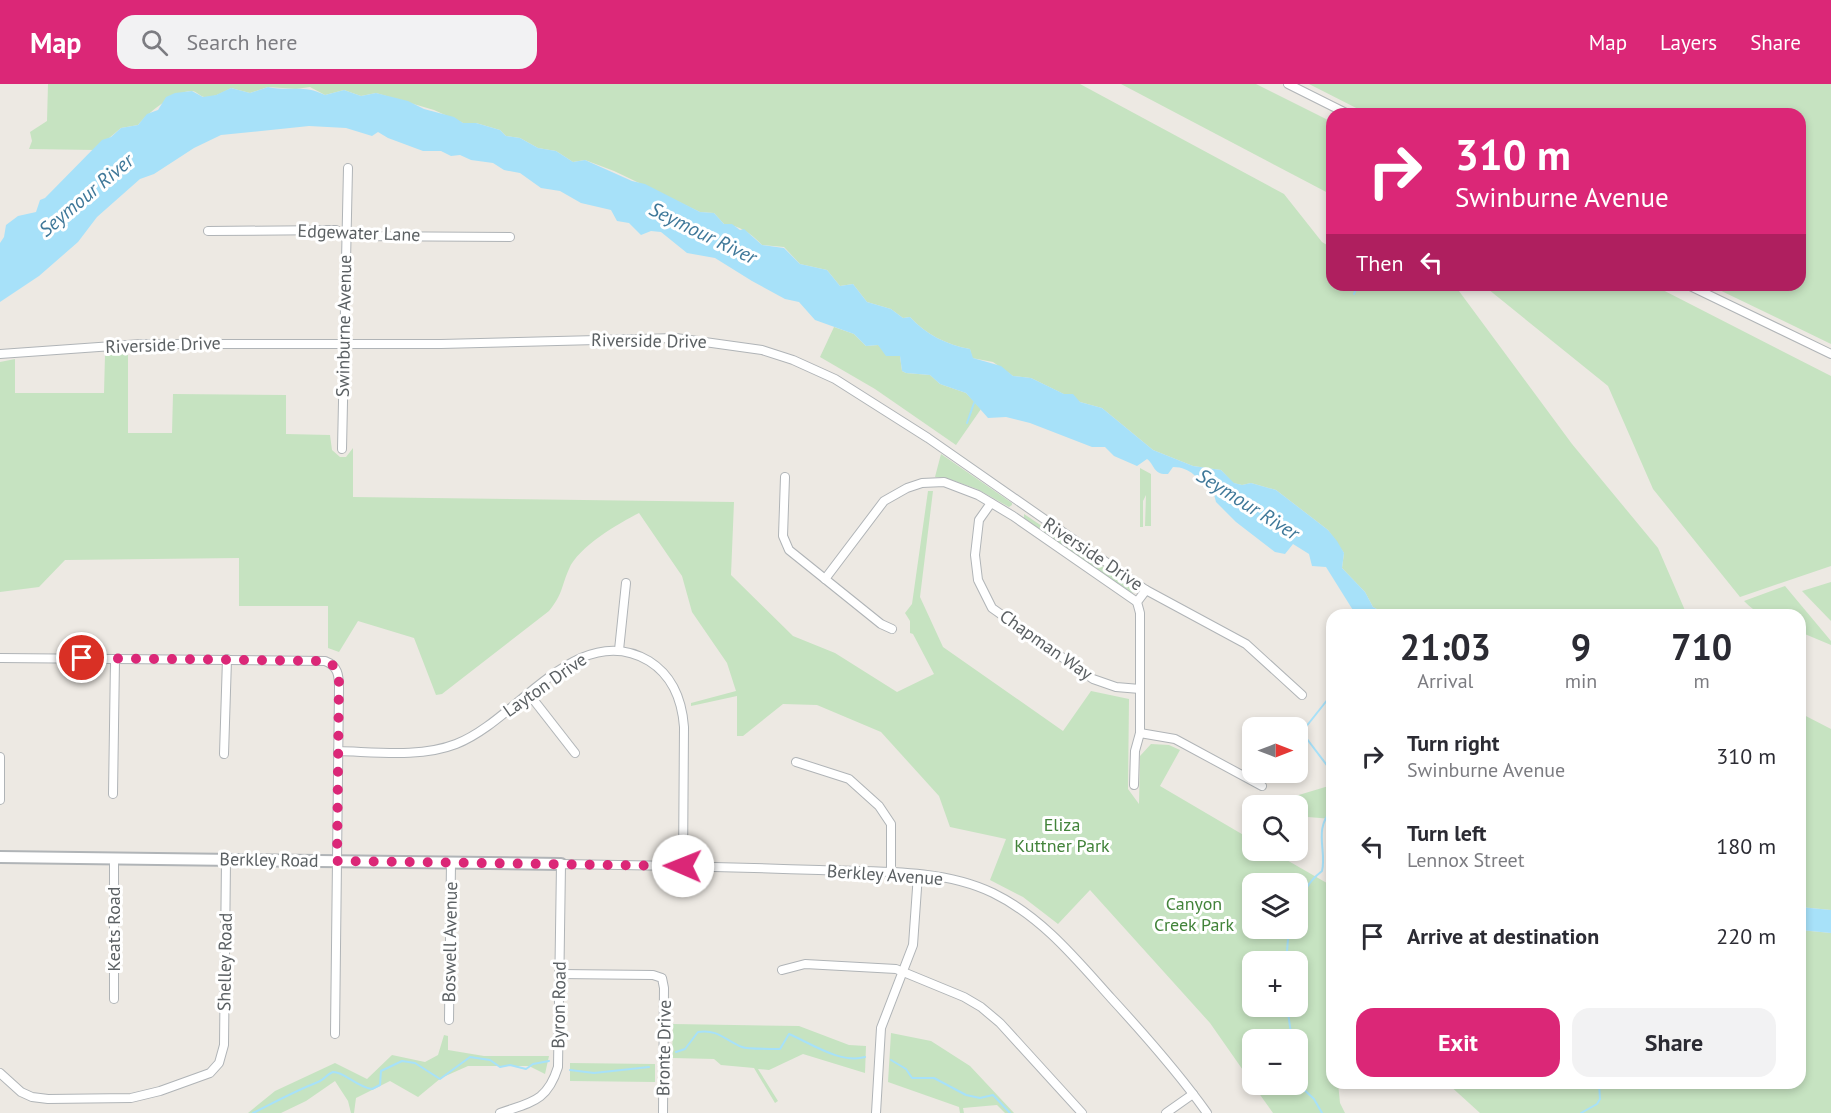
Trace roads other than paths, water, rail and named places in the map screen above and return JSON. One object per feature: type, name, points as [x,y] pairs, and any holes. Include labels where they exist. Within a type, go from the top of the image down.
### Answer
[{"type":"street","points":[[1288,84],[1336,108]]},
{"type":"street","name":"Swinburne Avenue","points":[[342,449],[348,168]]},
{"type":"street","name":"Edgewater Lane","points":[[208,231],[336,230],[346,236],[510,237]]},
{"type":"street","points":[[1700,291],[1831,354]]},
{"type":"street","name":"Riverside Drive","points":[[0,354],[141,344],[452,344],[676,338],[762,350],[793,360],[835,379],[928,438],[1146,590],[1246,644],[1302,695]]},
{"type":"street","points":[[785,477],[784,543],[789,550],[881,624],[892,629]]},
{"type":"street","name":"Riverside Drive","points":[[825,579],[874,511],[893,494],[922,483],[944,482],[991,503],[1013,516],[1137,602]]},
{"type":"street","name":"Chapman Way","points":[[991,503],[979,520],[975,555],[978,580],[992,608],[1093,679],[1116,687],[1140,689]]},
{"type":"street","points":[[1013,516],[1021,504]]},
{"type":"street","points":[[620,650],[626,583]]},
{"type":"street","points":[[1134,785],[1135,751],[1140,733],[1140,613],[1137,602],[1146,590]]},
{"type":"street","name":"Layton Drive","points":[[338,751],[421,752],[453,746],[474,736],[576,659],[597,651],[620,650],[639,656],[659,668],[675,688],[681,706],[684,727],[683,866]]},
{"type":"street","points":[[0,658],[325,661],[336,670],[339,678],[335,1034]]},
{"type":"street","points":[[113,794],[115,659]]},
{"type":"street","points":[[224,754],[227,660]]},
{"type":"street","points":[[529,694],[575,753]]},
{"type":"street","points":[[1140,733],[1175,739],[1262,786]]},
{"type":"street","points":[[0,757],[0,800]]},
{"type":"street","points":[[796,762],[849,778],[879,806],[891,824],[891,873]]},
{"type":"street","name":"Berkley Road","points":[[0,857],[683,866]]},
{"type":"street","name":"Keats Road","points":[[114,859],[114,999]]},
{"type":"street","name":"Shelley Road","points":[[0,1073],[16,1089],[32,1097],[115,1099],[143,1096],[202,1077],[219,1063],[224,1045],[226,860]]},
{"type":"street","name":"Boswell Avenue","points":[[449,1020],[451,863]]},
{"type":"street","name":"Byron Road","points":[[500,1113],[541,1098],[554,1080],[559,1056],[561,864]]},
{"type":"street","name":"Berkley Avenue","points":[[683,866],[918,874],[977,886],[1013,904],[1036,920],[1060,942],[1157,1048],[1207,1113]]},
{"type":"street","points":[[876,1113],[881,1028],[910,959],[915,932],[918,874]]},
{"type":"street","points":[[782,970],[805,964],[882,967],[904,971],[981,1007],[1000,1023],[1082,1113]]},
{"type":"street","name":"Bronte Drive","points":[[560,974],[653,975],[662,978],[664,988],[663,1113]]},
{"type":"street","points":[[1166,1113],[1193,1094]]},
{"type":"water","name":"Seymour River","points":[[268,87],[303,89],[325,95],[344,90],[361,96],[376,93],[408,101],[424,109],[454,117],[463,123],[476,123],[500,130],[506,136],[520,138],[538,148],[556,151],[573,162],[585,160],[632,181],[645,184],[700,212],[714,213],[724,224],[732,224],[740,230],[744,229],[762,245],[784,248],[800,264],[827,270],[840,286],[853,284],[867,302],[891,309],[903,318],[910,317],[922,329],[937,338],[970,349],[973,358],[1001,366],[1013,376],[1031,378],[1064,394],[1073,394],[1080,402],[1102,408],[1153,450],[1193,466],[1221,470],[1234,483],[1242,485],[1251,483],[1276,490],[1328,530],[1344,553],[1342,568],[1365,592],[1373,607],[1377,609],[1352,609],[1326,567],[1312,566],[1309,554],[1293,544],[1285,554],[1275,552],[1236,522],[1216,502],[1212,487],[1185,469],[1173,467],[1168,474],[1163,474],[1157,471],[1147,459],[1137,466],[1114,456],[1105,447],[1092,447],[1030,423],[1006,417],[988,418],[966,393],[940,384],[930,375],[902,371],[900,356],[886,356],[878,345],[866,346],[854,334],[815,320],[799,302],[785,299],[715,258],[687,253],[661,232],[651,231],[641,235],[629,223],[617,221],[611,210],[581,203],[560,191],[541,188],[520,173],[504,170],[493,163],[471,160],[460,155],[451,156],[441,151],[423,151],[378,132],[372,136],[346,128],[309,126],[221,135],[194,148],[154,174],[140,179],[97,217],[78,242],[39,276],[0,302],[0,243],[4,237],[6,225],[18,216],[36,212],[40,200],[45,198],[102,140],[111,137],[121,128],[138,125],[147,114],[158,110],[166,97],[175,93],[192,91],[203,97],[216,95],[231,88],[250,93]]},
{"type":"water","points":[[1806,908],[1831,910],[1831,933],[1806,931]]},
{"type":"waterway","points":[[967,423],[974,403]]},
{"type":"waterway","points":[[1326,702],[1305,728],[1307,739],[1326,764]]},
{"type":"waterway","points":[[1308,886],[1322,871],[1322,832],[1326,817]]},
{"type":"waterway","points":[[1287,951],[1288,939]]},
{"type":"waterway","points":[[1289,1017],[1290,1029]]},
{"type":"waterway","points":[[676,1052],[685,1049],[698,1032],[705,1031],[742,1047],[761,1049],[780,1049],[789,1034],[836,1055],[846,1058],[865,1057]]},
{"type":"waterway","points":[[253,1113],[320,1081],[333,1072],[372,1089],[380,1085],[381,1071],[402,1061],[415,1063],[440,1079],[470,1057],[490,1060],[500,1067],[510,1065],[526,1069],[533,1064],[549,1061]]},
{"type":"waterway","points":[[891,1060],[906,1069],[912,1078],[934,1078],[966,1095],[980,1098],[993,1095],[1010,1113]]},
{"type":"waterway","points":[[570,1070],[594,1073],[649,1067]]},
{"type":"waterway","points":[[1581,1113],[1597,1104],[1600,1099],[1599,1089]]},
{"type":"waterway","points":[[1308,1093],[1322,1113]]},
{"type":"park label","name":"Eliza Kuttner Park","points":[[1062,835]]},
{"type":"park label","name":"Canyon Creek Park","points":[[1194,914]]}]
